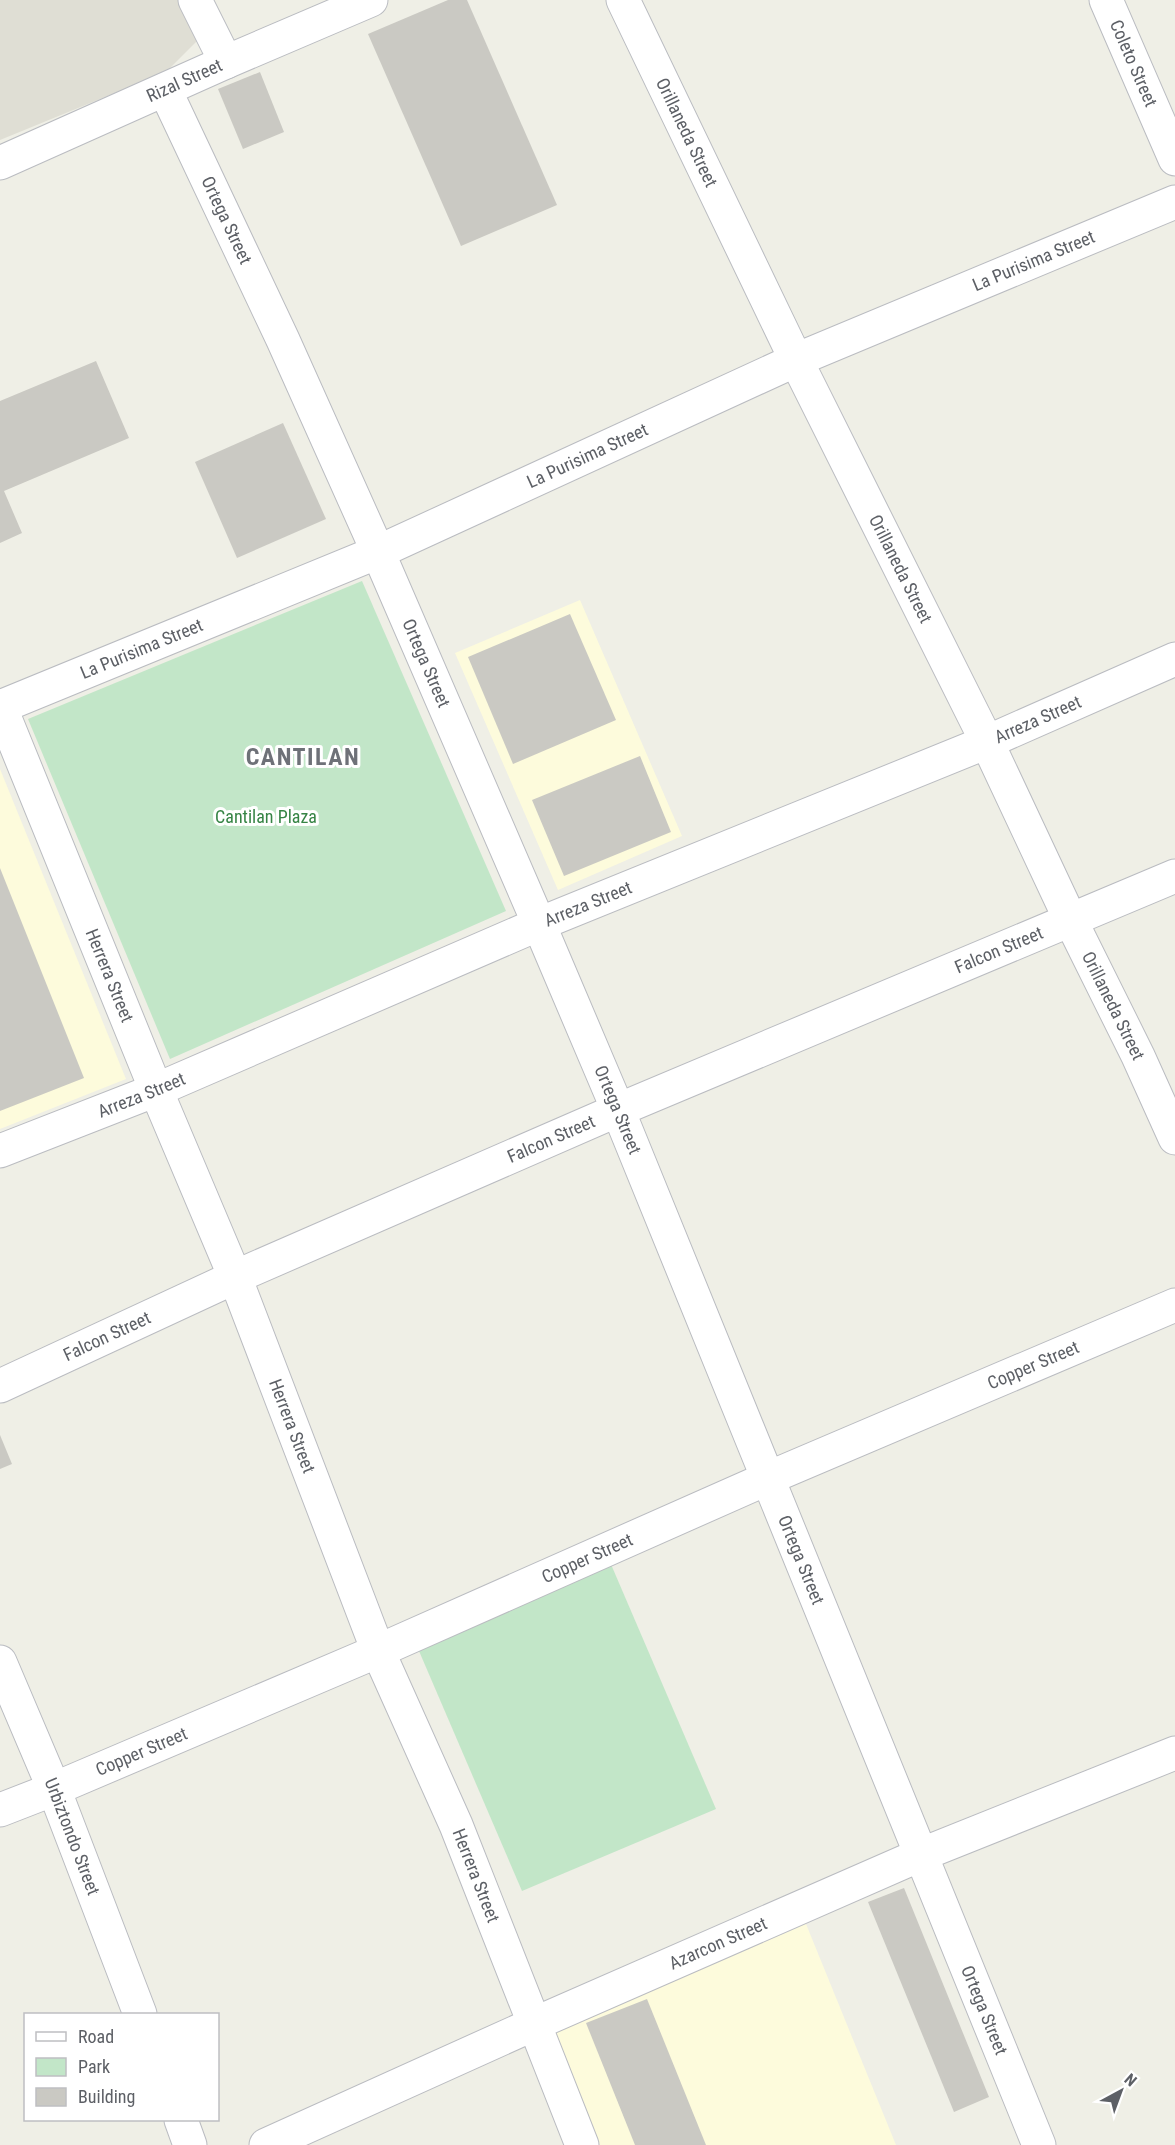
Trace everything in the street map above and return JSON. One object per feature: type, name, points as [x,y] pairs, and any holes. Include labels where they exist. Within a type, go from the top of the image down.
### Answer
[{"type":"street","points":[[195,0],[226,62]]},
{"type":"street","name":"Rizal Street","points":[[0,163],[371,0]]},
{"type":"street","name":"Orillaneda Street","points":[[623,0],[796,360],[987,742],[1175,1138]]},
{"type":"street","name":"Coleto Street","points":[[1106,0],[1175,159]]},
{"type":"street","name":"Ortega Street","points":[[165,90],[283,340],[378,552],[539,924],[618,1110],[766,1479],[1039,2145]]},
{"type":"street","name":"La Purisima Street","points":[[0,706],[378,552],[796,360],[1175,202]]},
{"type":"street","name":"Arreza Street","points":[[0,1152],[156,1090],[539,924],[987,742],[1175,659]]},
{"type":"street","name":"Herrera Street","points":[[0,706],[156,1090],[235,1277],[378,1651],[456,1825],[582,2145]]},
{"type":"street","name":"Falcon Street","points":[[0,1386],[235,1277],[618,1110],[1175,876]]},
{"type":"street","name":"Copper Street","points":[[0,1810],[378,1651],[766,1479],[1175,1305]]},
{"type":"street","name":"Urbiztondo Street","points":[[0,1662],[54,1789],[140,2013]]},
{"type":"street","name":"Azarcon Street","points":[[266,2145],[534,2024],[920,1855],[1175,1753]]},
{"type":"street","points":[[181,2121],[190,2145]]},
{"type":"shaded area","points":[[0,0],[178,0],[198,40],[166,72],[0,140]]},
{"type":"shaded area","points":[[580,600],[682,836],[558,890],[455,653]]},
{"type":"shaded area","points":[[0,769],[126,1079],[0,1129]]},
{"type":"shaded area","points":[[806,1924],[896,2145],[600,2145],[555,2032]]},
{"type":"green space","name":"Cantilan Plaza","points":[[362,581],[506,911],[170,1059],[28,719]]},
{"type":"green space","points":[[610,1562],[716,1809],[522,1891],[416,1644]]},
{"type":"building","points":[[448,0],[467,0],[557,205],[461,246],[368,34]]},
{"type":"building","points":[[260,72],[284,132],[243,149],[218,89]]},
{"type":"building","points":[[96,361],[129,438],[4,491],[22,533],[0,543],[0,401]]},
{"type":"building","points":[[283,423],[326,519],[237,558],[195,462]]},
{"type":"building","points":[[570,614],[616,720],[513,764],[468,657]]},
{"type":"building","points":[[640,756],[671,832],[564,876],[532,800]]},
{"type":"building","points":[[0,868],[84,1078],[0,1111]]},
{"type":"building","points":[[0,1435],[12,1464],[0,1469]]},
{"type":"building","points":[[904,1888],[989,2097],[954,2112],[868,1902]]},
{"type":"building","points":[[647,1999],[706,2145],[635,2145],[586,2023]]},
{"type":"district","name":"CANTILAN","points":[[303,757]]}]
